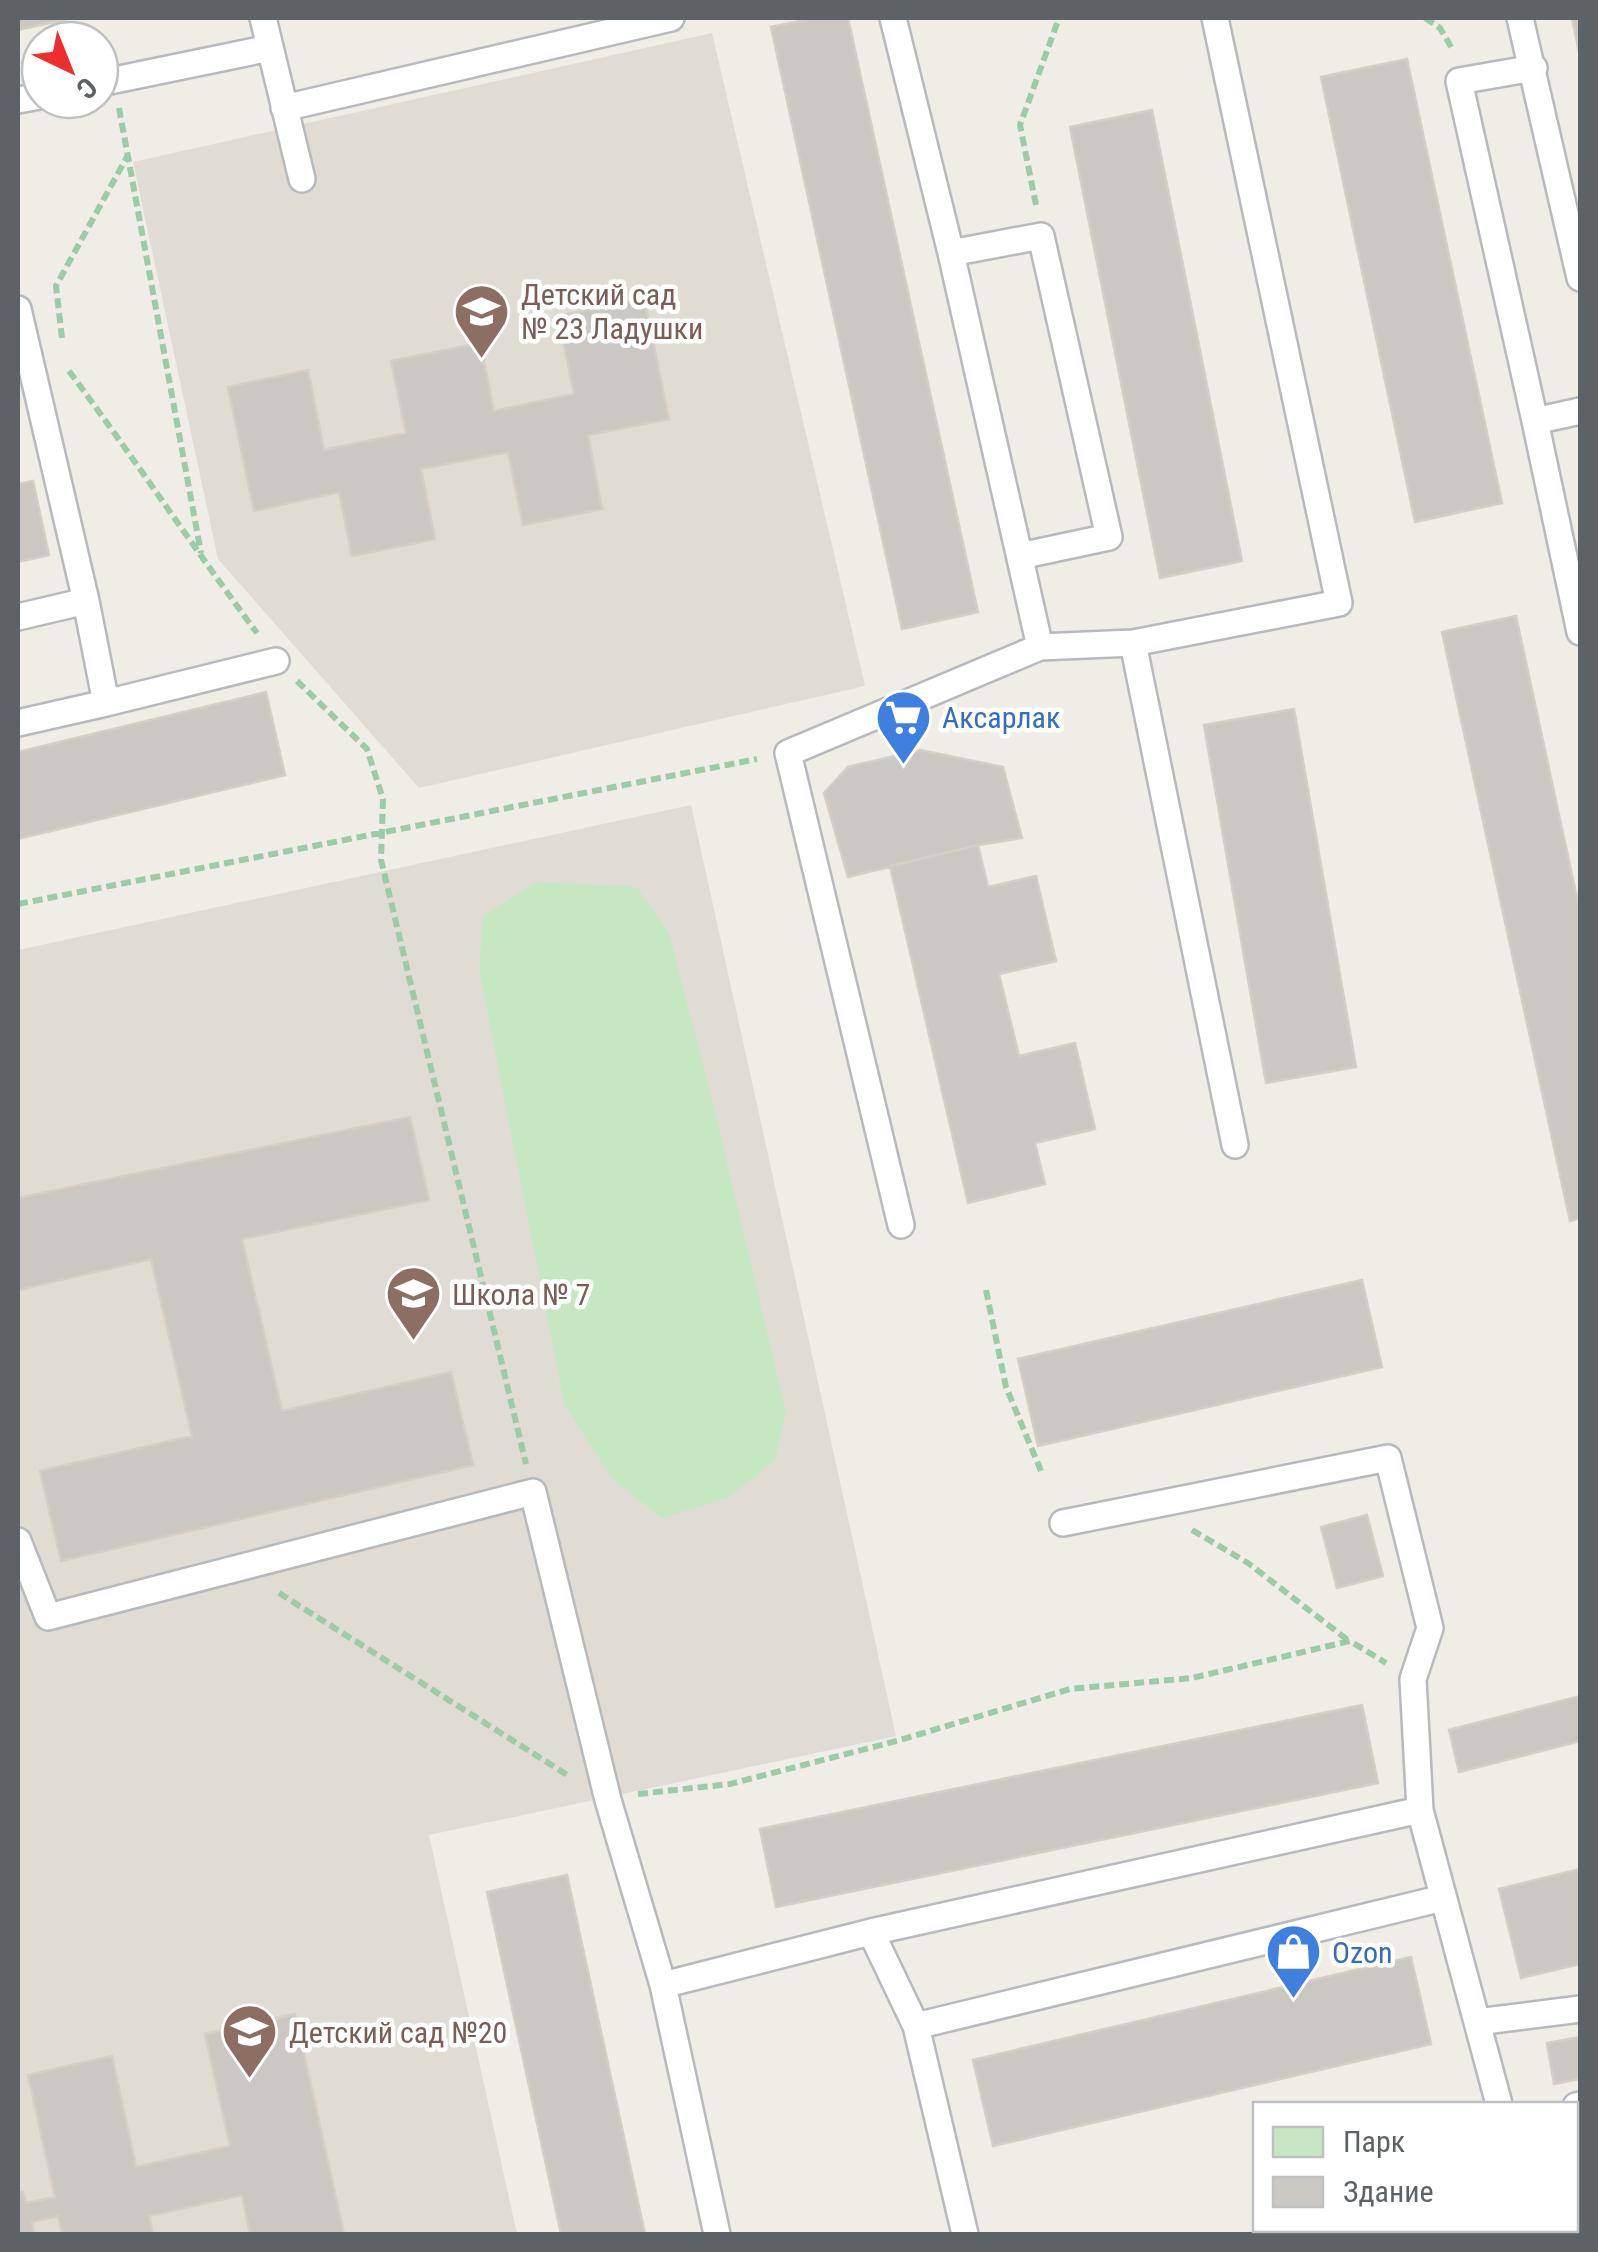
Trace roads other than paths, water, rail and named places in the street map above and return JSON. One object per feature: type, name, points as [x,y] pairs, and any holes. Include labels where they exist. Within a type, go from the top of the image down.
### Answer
[{"type":"lane","points":[[263,18],[302,179]]},
{"type":"lane","points":[[284,108],[671,18]]},
{"type":"lane","points":[[893,18],[1040,647]]},
{"type":"lane","points":[[901,1225],[788,753],[1040,647],[1133,644],[1339,603],[1215,18]]},
{"type":"lane","points":[[1520,18],[1580,278]]},
{"type":"lane","points":[[120,78],[270,48]]},
{"type":"lane","points":[[1534,68],[1459,81],[1580,632]]},
{"type":"lane","points":[[951,253],[1041,236],[1109,536],[1020,556]]},
{"type":"lane","points":[[18,309],[22,355],[86,602],[106,704]]},
{"type":"lane","points":[[1535,421],[1580,411]]},
{"type":"lane","points":[[18,617],[86,602]]},
{"type":"lane","points":[[1133,644],[1235,1145]]},
{"type":"lane","points":[[18,723],[276,661]]},
{"type":"lane","points":[[1063,1523],[1388,1458],[1430,1628],[1413,1680],[1420,1810],[1498,2102]]},
{"type":"lane","points":[[18,1541],[48,1617],[533,1492],[608,1800],[663,1985],[717,2234]]},
{"type":"lane","points":[[663,1985],[871,1932],[1420,1810]]},
{"type":"lane","points":[[916,2026],[1443,1898]]},
{"type":"lane","points":[[871,1932],[916,2026],[965,2234]]},
{"type":"lane","points":[[1477,2022],[1580,2009]]},
{"type":"place","name":"Детский сад № 23 Ладушки","points":[[482,360]]},
{"type":"place","name":"Аксарлак","points":[[903,766]]},
{"type":"place","name":"Школа № 7","points":[[413,1343]]},
{"type":"place","name":"Ozon","points":[[1293,2001]]},
{"type":"place","name":"Детский сад №20","points":[[250,2081]]}]
